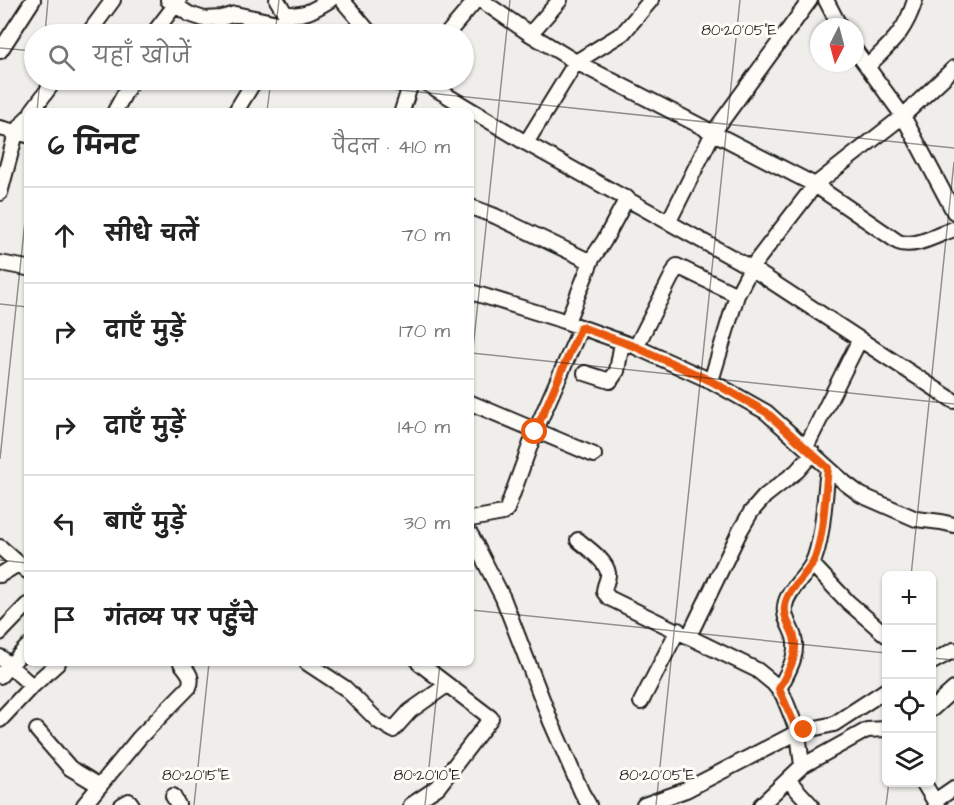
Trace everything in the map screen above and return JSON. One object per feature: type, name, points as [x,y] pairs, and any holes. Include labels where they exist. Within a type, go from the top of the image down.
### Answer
[{"type":"street","points":[[0,51],[33,0]]},
{"type":"street","points":[[95,24],[113,0]]},
{"type":"street","points":[[277,0],[285,13],[287,24]]},
{"type":"street","points":[[289,24],[330,0]]},
{"type":"street","points":[[342,0],[362,24]]},
{"type":"street","points":[[456,24],[478,0],[576,62],[815,185],[904,244],[954,229]]},
{"type":"street","points":[[530,34],[560,0]]},
{"type":"street","points":[[526,143],[576,62],[623,33],[651,0]]},
{"type":"street","points":[[669,221],[713,133],[810,0]]},
{"type":"street","points":[[826,0],[835,18]]},
{"type":"street","points":[[867,67],[901,33],[911,16],[915,0]]},
{"type":"street","points":[[160,24],[174,2],[189,14],[204,19],[222,18],[235,14],[282,24]]},
{"type":"street","points":[[864,63],[903,116],[954,212]]},
{"type":"street","points":[[711,381],[737,295],[751,268],[815,185],[903,116],[954,68]]},
{"type":"street","points":[[34,108],[48,90]]},
{"type":"street","points":[[117,108],[126,90]]},
{"type":"street","points":[[238,108],[249,90]]},
{"type":"street","points":[[403,108],[409,90]]},
{"type":"street","points":[[438,90],[468,108]]},
{"type":"street","points":[[474,112],[751,268],[954,401]]},
{"type":"street","points":[[0,128],[21,134],[0,193]]},
{"type":"street","points":[[567,322],[592,259],[627,198]]},
{"type":"street","points":[[474,208],[585,259],[592,259]]},
{"type":"street","points":[[0,263],[24,267]]},
{"type":"street","points":[[636,347],[677,266],[737,295]]},
{"type":"street","points":[[474,293],[567,322],[636,347],[711,381],[766,412],[861,495],[916,519],[948,524],[954,514]]},
{"type":"street","points":[[474,518],[503,513],[507,509],[535,432],[581,327]]},
{"type":"street","points":[[641,702],[751,513],[765,496],[796,471],[809,450],[860,339]]},
{"type":"street","points":[[585,373],[610,381],[617,371],[622,342]]},
{"type":"street","points":[[474,404],[594,455]]},
{"type":"street","points":[[779,689],[793,662],[795,651],[795,638],[786,616],[785,605],[791,592],[812,564],[818,548],[828,468]]},
{"type":"street","points":[[578,540],[607,569],[608,574],[604,587],[606,595],[626,608],[757,670],[779,689],[798,732],[802,766]]},
{"type":"street","points":[[474,541],[503,598],[550,722],[587,804]]},
{"type":"street","points":[[0,547],[24,566]]},
{"type":"street","points":[[812,564],[848,602],[882,632]]},
{"type":"street","points":[[0,575],[24,566]]},
{"type":"street","points":[[0,633],[24,608]]},
{"type":"street","points":[[24,649],[3,666],[32,686]]},
{"type":"street","points":[[936,660],[954,650]]},
{"type":"street","points":[[0,720],[55,666]]},
{"type":"street","points":[[84,805],[139,738],[189,687],[191,680],[183,666]]},
{"type":"street","points":[[312,666],[345,688],[378,721],[393,730],[410,711],[447,685]]},
{"type":"street","points":[[411,805],[438,787],[491,718],[423,666]]},
{"type":"street","points":[[936,705],[954,689]]},
{"type":"street","points":[[645,805],[686,790],[798,732],[834,724],[882,693]]},
{"type":"street","points":[[761,805],[802,766],[867,730],[882,729]]},
{"type":"street","points":[[38,730],[70,768],[100,786]]},
{"type":"street","points":[[788,780],[810,805]]},
{"type":"street","points":[[926,787],[936,803],[954,788]]},
{"type":"street","points":[[122,805],[129,801],[132,805]]},
{"type":"route","points":[[535,432],[581,327],[636,347],[711,381],[766,412],[828,468],[818,548],[812,564],[791,592],[785,605],[786,616],[795,638],[795,651],[793,662],[779,689],[798,732],[804,730]]}]
